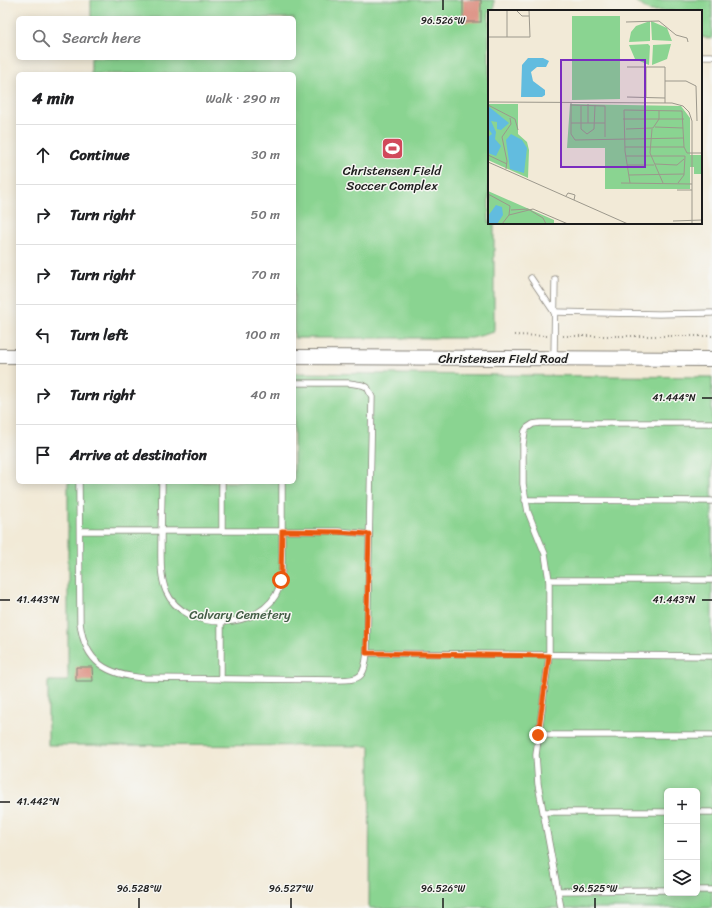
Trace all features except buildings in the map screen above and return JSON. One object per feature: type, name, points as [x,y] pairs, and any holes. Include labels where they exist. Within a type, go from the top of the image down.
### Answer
[{"type":"street","points":[[0,356],[16,356]]},
{"type":"street","name":"Christensen Field Road","points":[[296,357],[712,359]]},
{"type":"lane","points":[[531,278],[554,312]]},
{"type":"lane","points":[[554,358],[555,278]]},
{"type":"lane","points":[[554,312],[659,314],[712,313]]},
{"type":"lane","points":[[80,484],[80,623],[85,645],[96,662],[110,672],[133,677],[221,679],[338,680],[355,679],[360,677],[363,674],[366,653],[372,397],[367,387],[356,384],[296,383]]},
{"type":"lane","points":[[560,908],[536,769],[538,735],[549,656],[549,580],[545,554],[528,512],[525,500],[523,484],[523,444],[525,431],[533,424],[712,423]]},
{"type":"lane","points":[[162,484],[162,573],[168,596],[179,608],[192,616],[221,622],[239,620],[263,608],[273,598],[279,588],[281,580],[282,484]]},
{"type":"lane","points":[[222,484],[222,531]]},
{"type":"lane","points":[[525,500],[712,500]]},
{"type":"lane","points":[[80,531],[282,531],[369,534]]},
{"type":"lane","points":[[549,580],[712,580]]},
{"type":"lane","points":[[221,622],[221,679]]},
{"type":"lane","points":[[366,653],[549,656],[712,656]]},
{"type":"lane","points":[[538,735],[712,735]]},
{"type":"lane","points":[[544,812],[664,812]]},
{"type":"lane","points":[[700,812],[712,812]]},
{"type":"lane","points":[[558,891],[664,890]]},
{"type":"lane","points":[[700,890],[712,890]]},
{"type":"path","points":[[514,335],[712,336]]},
{"type":"green space","name":"Christensen Field Soccer Complex","points":[[91,0],[494,0],[494,10],[488,10],[488,224],[494,224],[494,332],[472,338],[296,338],[296,72],[91,72],[91,60],[296,60],[296,16],[91,16]]},
{"type":"green space","points":[[634,0],[712,0],[712,39],[702,37],[702,10],[648,10]]},
{"type":"green space","name":"Calvary Cemetery","points":[[296,373],[712,377],[712,908],[369,908],[370,746],[48,745],[48,681],[68,681],[68,484],[296,484]]},
{"type":"place","name":"Christensen Field Soccer Complex","points":[[392,148]]},
{"type":"route","points":[[281,580],[282,531],[369,534],[366,653],[549,656],[538,735]]}]
